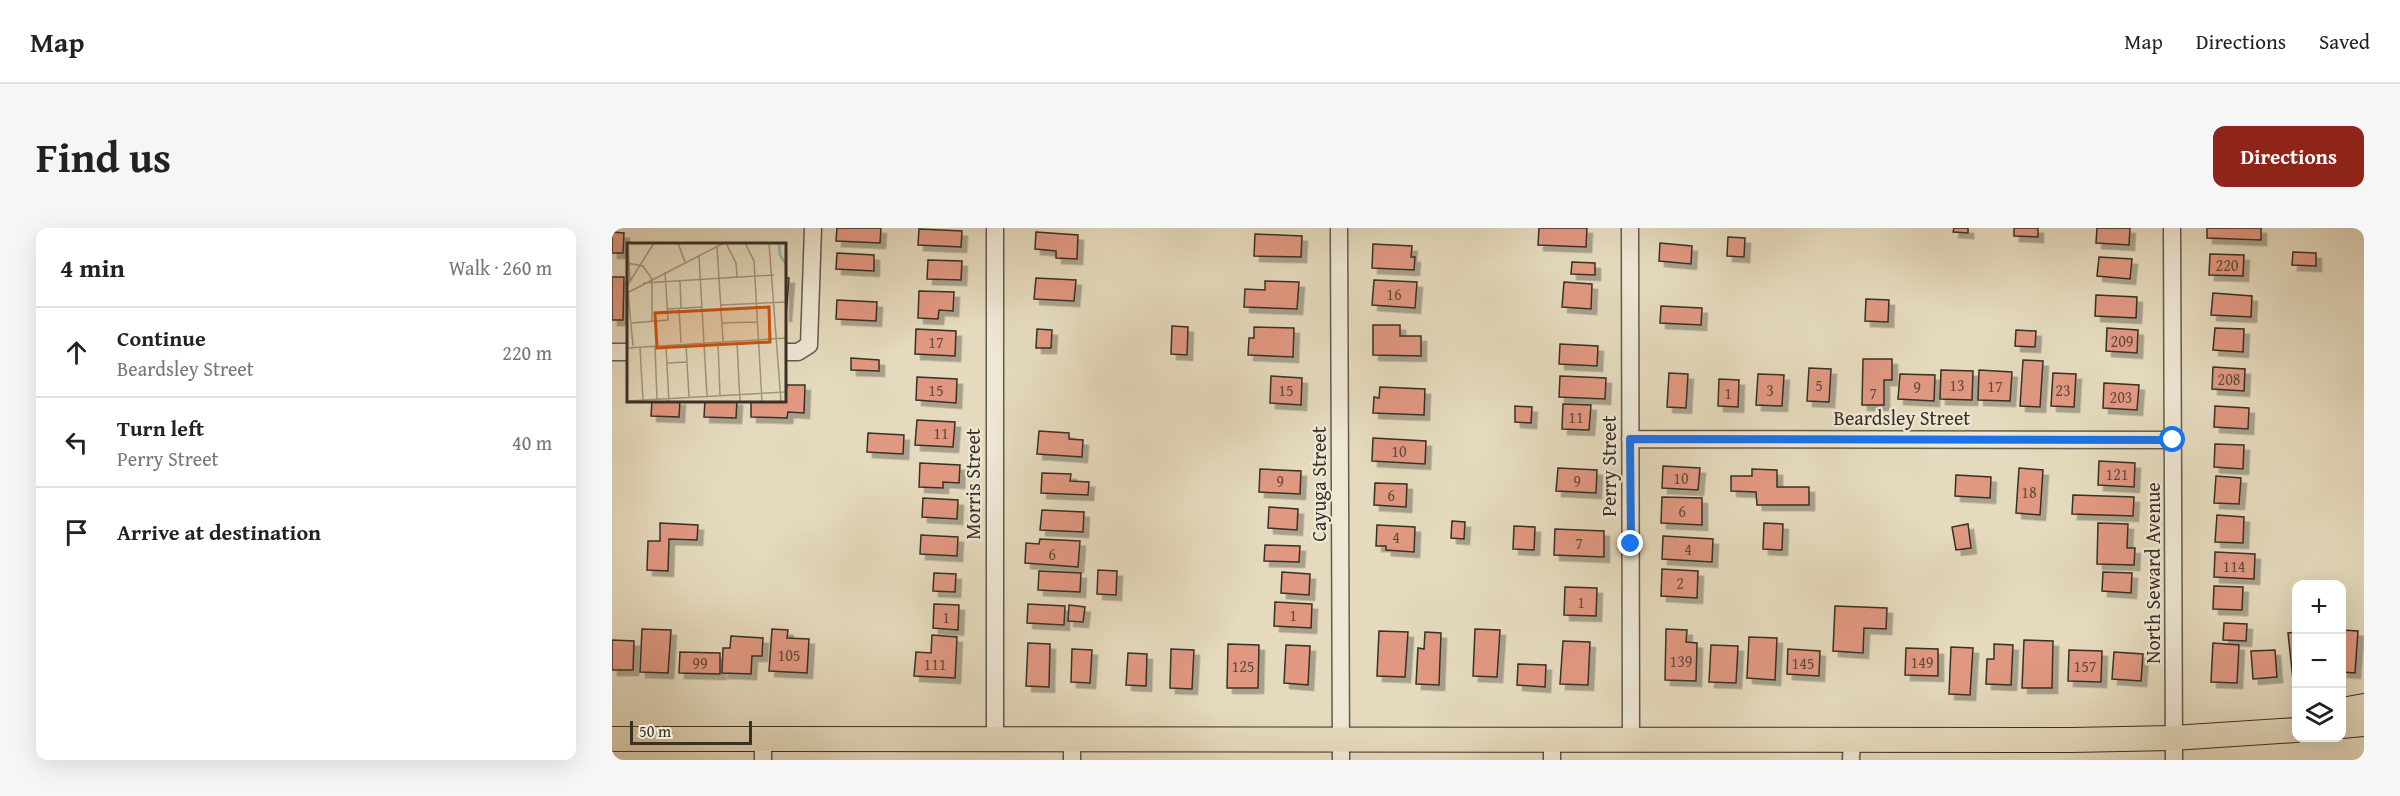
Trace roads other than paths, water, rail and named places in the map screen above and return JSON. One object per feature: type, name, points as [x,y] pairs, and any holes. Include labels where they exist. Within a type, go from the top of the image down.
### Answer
[{"type":"highway","points":[[2346,709],[2364,706]]},
{"type":"highway","points":[[2173,749],[2292,718]]},
{"type":"highway","points":[[2346,726],[2364,724]]},
{"type":"highway","points":[[612,739],[763,750],[994,740],[1072,750],[1552,750],[1631,740],[1851,750],[2071,740],[2173,749],[2292,731]]},
{"type":"street","points":[[786,352],[798,352],[809,345],[813,228]]},
{"type":"street","name":"Morris Street","points":[[994,740],[995,228]]},
{"type":"street","name":"Cayuga Street","points":[[1339,228],[1341,750]]},
{"type":"street","name":"Perry Street","points":[[1630,228],[1631,740]]},
{"type":"street","name":"North Seward Avenue","points":[[2172,228],[2175,628],[2173,749]]},
{"type":"street","name":"Beardsley Street","points":[[1630,439],[2173,440]]}]
